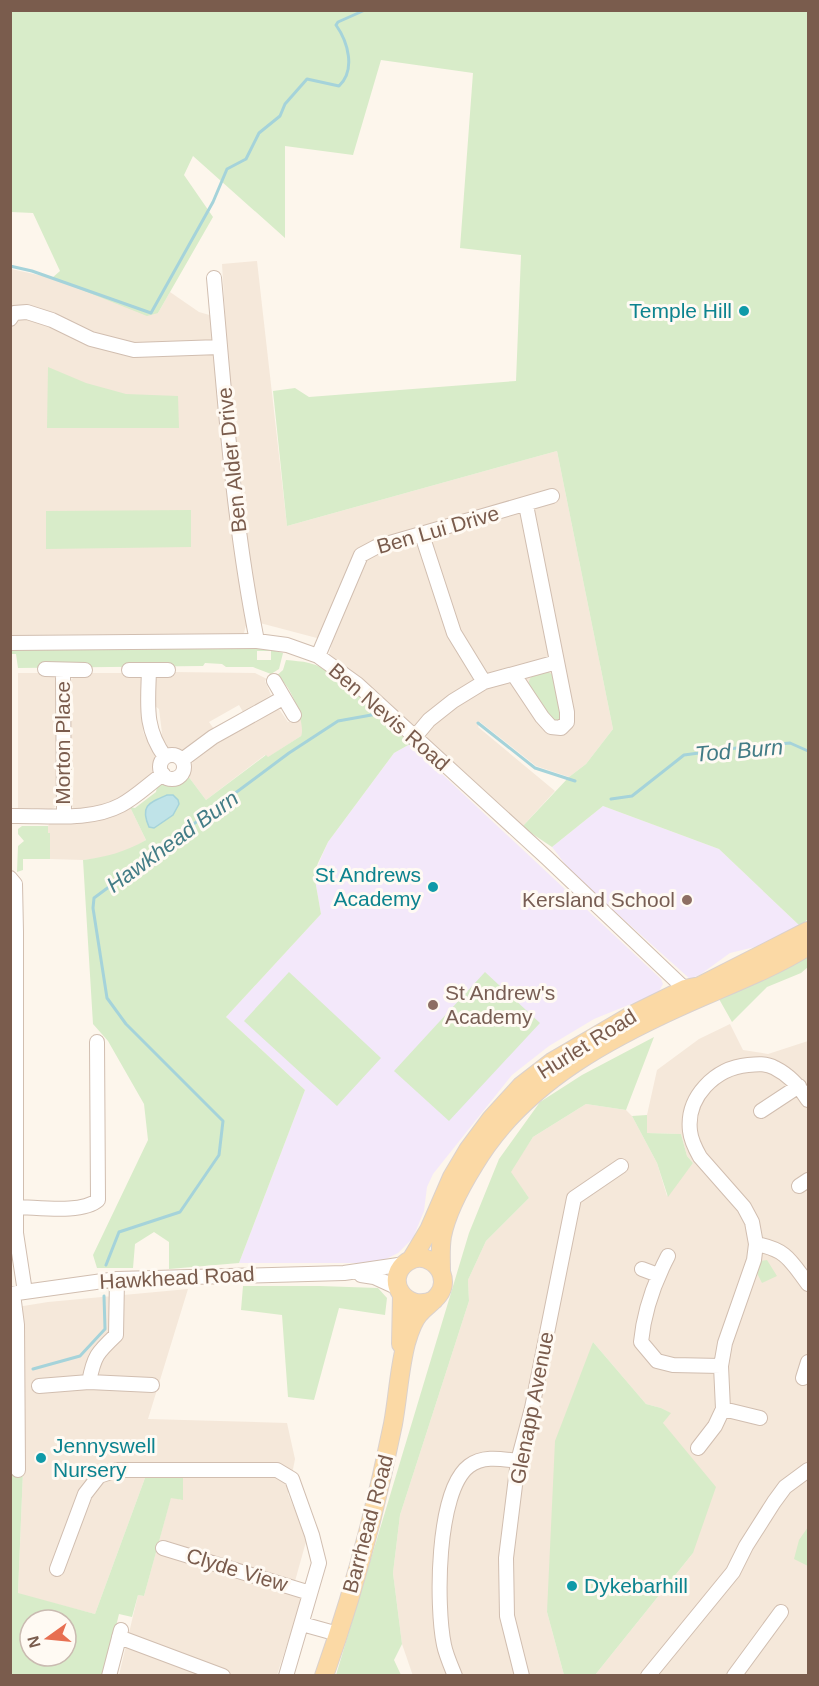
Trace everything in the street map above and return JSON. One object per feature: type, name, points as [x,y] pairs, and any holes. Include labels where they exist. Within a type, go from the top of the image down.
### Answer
[{"type":"main road","name":"Hurlet Road","points":[[408,1262],[429,1230],[452,1177],[468,1150],[491,1119],[521,1086],[575,1047],[634,1014],[686,989],[700,986],[808,931]]},
{"type":"main road","name":"Hurlet Road","points":[[441,1272],[442,1236],[461,1187],[493,1136],[508,1118],[538,1090],[583,1057],[657,1018],[752,976],[808,946]]},
{"type":"main road","points":[[425,1258],[432,1261],[441,1272],[442,1287],[434,1299],[419,1304],[411,1302],[400,1292],[398,1276],[408,1262],[425,1258]]},
{"type":"main road","name":"Barrhead Road","points":[[400,1292],[401,1370]]},
{"type":"main road","name":"Barrhead Road","points":[[324,1676],[338,1634],[387,1450],[411,1328],[419,1314],[434,1299]]},
{"type":"street","name":"Ben Alder Drive","points":[[214,278],[245,581],[257,641]]},
{"type":"street","points":[[10,319],[14,313],[27,312],[52,320],[91,339],[134,350],[220,347]]},
{"type":"street","name":"Ben Lui Drive","points":[[318,656],[361,555],[376,547],[552,496]]},
{"type":"street","points":[[514,675],[551,727],[561,728],[567,722],[567,712],[526,505]]},
{"type":"street","points":[[422,535],[454,633],[484,682]]},
{"type":"street","name":"Ben Nevis Road","points":[[10,643],[257,641],[287,645],[318,656],[357,684],[686,989]]},
{"type":"street","points":[[414,738],[429,720],[453,701],[484,682],[557,662]]},
{"type":"street","name":"Morton Place","points":[[45,669],[85,670]]},
{"type":"street","name":"Morton Place","points":[[63,670],[64,815]]},
{"type":"street","points":[[129,670],[168,670]]},
{"type":"street","points":[[149,670],[147,715],[156,744],[165,757]]},
{"type":"street","points":[[274,681],[294,715]]},
{"type":"street","points":[[182,760],[213,737],[283,698]]},
{"type":"street","points":[[162,774],[170,779],[180,777],[184,769],[182,760],[174,755],[165,757]]},
{"type":"street","points":[[162,774],[161,765],[165,757]]},
{"type":"street","points":[[10,816],[104,812],[122,804],[162,774]]},
{"type":"street","points":[[10,878],[15,884],[13,972],[17,1325],[14,1420],[18,1470]]},
{"type":"street","points":[[16,1207],[79,1208],[92,1205],[98,1200],[97,1042]]},
{"type":"street","points":[[698,1448],[715,1426],[723,1409],[721,1366],[725,1342],[754,1260],[756,1244],[752,1222],[744,1207],[696,1150],[690,1131],[692,1110],[702,1089],[718,1074],[738,1066],[764,1064],[775,1067],[799,1086],[808,1100]]},
{"type":"street","points":[[761,1111],[799,1086]]},
{"type":"street","name":"Glenapp Avenue","points":[[522,1676],[507,1616],[506,1570],[518,1461],[532,1408],[574,1198],[621,1166]]},
{"type":"street","points":[[756,1244],[774,1248],[786,1254],[808,1284]]},
{"type":"street","points":[[668,1256],[658,1275],[645,1316],[642,1342],[657,1361],[673,1365],[721,1366]]},
{"type":"street","name":"Hawkhead Road","points":[[16,1293],[117,1280],[344,1273],[408,1262]]},
{"type":"street","points":[[642,1269],[658,1275]]},
{"type":"street","name":"Hawkhead Road","points":[[344,1273],[374,1277],[400,1292]]},
{"type":"street","points":[[89,1382],[93,1361],[116,1335],[117,1280]]},
{"type":"street","points":[[803,1378],[808,1362]]},
{"type":"street","points":[[39,1386],[89,1382],[152,1385]]},
{"type":"street","points":[[723,1409],[760,1418]]},
{"type":"street","points":[[455,1676],[444,1646],[439,1601],[440,1558],[446,1520],[456,1485],[467,1467],[478,1461],[497,1458],[518,1461]]},
{"type":"street","points":[[57,1569],[85,1494],[99,1476],[117,1470],[277,1470],[291,1479],[312,1536],[319,1563],[286,1676]]},
{"type":"street","points":[[648,1676],[737,1567],[746,1546],[774,1502],[785,1488],[808,1470]]},
{"type":"street","name":"Clyde View","points":[[163,1548],[310,1593]]},
{"type":"street","points":[[734,1676],[781,1612]]},
{"type":"street","points":[[302,1624],[338,1634]]},
{"type":"street","points":[[109,1676],[121,1633],[223,1676]]},
{"type":"shaded area","points":[[257,261],[287,526],[557,451],[613,729],[586,764],[569,777],[536,766],[480,722],[478,727],[555,791],[522,827],[333,660],[329,655],[332,642],[260,623],[246,625],[244,633],[239,637],[232,637],[228,634],[24,635],[19,638],[11,636],[11,269],[52,278],[158,313],[170,292],[199,312],[213,316],[225,315],[222,264]]},
{"type":"shaded area","points":[[173,672],[255,673],[267,679],[265,681],[271,695],[243,712],[239,705],[209,722],[214,729],[184,750],[170,748],[165,746],[160,737],[162,733],[159,709],[155,706],[155,680],[160,675],[172,675]]},
{"type":"shaded area","points":[[18,673],[40,673],[41,676],[57,679],[57,798],[55,807],[52,809],[18,808]]},
{"type":"shaded area","points":[[88,673],[125,673],[141,678],[143,732],[156,758],[152,774],[122,796],[92,808],[74,809],[70,804],[70,796],[73,794],[74,768],[70,762],[70,715],[74,712],[71,680],[75,676],[88,676]]},
{"type":"shaded area","points":[[279,709],[288,722],[301,716],[304,731],[301,736],[267,758],[265,755],[206,800],[188,776],[193,761],[219,741]]},
{"type":"shaded area","name":"St Andrew's Academy","points":[[410,744],[661,979],[663,984],[658,993],[594,1019],[549,1046],[512,1075],[433,1174],[427,1187],[424,1211],[413,1238],[398,1253],[380,1262],[371,1263],[239,1263],[305,1090],[226,1017],[321,914],[314,874],[328,842],[394,753]]},
{"type":"shaded area","name":"Kersland School","points":[[603,806],[719,849],[800,926],[767,944],[730,953],[701,974],[690,979],[572,873],[552,847]]},
{"type":"shaded area","points":[[130,807],[146,840],[129,850],[108,857],[83,860],[50,859],[48,826],[51,822],[95,821],[120,813]]},
{"type":"shaded area","points":[[730,1024],[743,1050],[768,1054],[808,1041],[808,1675],[595,1675],[693,1553],[663,1423],[670,1413],[646,1404],[593,1342],[547,1612],[564,1675],[413,1676],[402,1644],[393,1573],[400,1515],[469,1301],[468,1280],[486,1241],[529,1198],[510,1172],[533,1137],[586,1104],[626,1110],[632,1116],[657,1163],[667,1196],[693,1163],[687,1156],[681,1134],[647,1133],[647,1115],[657,1070],[699,1039]]},
{"type":"shaded area","points":[[188,1289],[148,1419],[287,1423],[295,1459],[288,1494],[307,1538],[292,1592],[303,1595],[277,1675],[119,1675],[138,1595],[144,1596],[171,1497],[182,1500],[145,1478],[95,1614],[18,1594],[23,1471],[11,1465],[11,1308],[48,1302]]},
{"type":"green space","points":[[10,11],[808,11],[808,919],[800,926],[719,849],[603,806],[552,847],[522,827],[569,777],[586,764],[613,729],[557,451],[287,526],[273,391],[295,388],[309,397],[516,381],[521,255],[460,248],[473,73],[381,60],[353,155],[285,146],[285,238],[193,156],[184,175],[213,217],[158,313],[147,316],[52,278],[60,271],[33,213],[11,212]]},
{"type":"green space","points":[[48,367],[86,383],[126,394],[178,396],[179,428],[47,428]]},
{"type":"green space","points":[[191,510],[191,547],[46,549],[46,511]]},
{"type":"green space","points":[[11,645],[256,645],[270,648],[270,651],[257,651],[257,660],[271,660],[271,650],[283,653],[279,669],[271,674],[253,667],[226,667],[222,664],[205,663],[203,666],[18,668],[16,654],[11,654]]},
{"type":"green space","points":[[286,660],[309,663],[336,676],[363,697],[410,744],[394,753],[328,842],[314,874],[321,914],[226,1017],[305,1090],[239,1263],[169,1269],[169,1242],[154,1232],[135,1244],[133,1268],[97,1268],[93,1255],[148,1140],[144,1104],[108,1041],[93,1024],[83,860],[131,848],[146,840],[130,807],[135,808],[156,792],[157,787],[180,782],[188,776],[206,800],[266,755],[268,757],[301,736],[302,724],[294,700],[287,686],[275,677],[283,670]]},
{"type":"green space","points":[[545,670],[555,676],[564,718],[555,725],[528,687],[533,675]]},
{"type":"green space","points":[[22,826],[48,826],[50,859],[23,859],[23,870],[17,872],[18,846],[24,841],[18,834],[18,829]]},
{"type":"green space","points":[[808,956],[808,967],[801,973],[767,987],[732,1022],[719,999]]},
{"type":"green space","points":[[289,972],[381,1058],[337,1106],[244,1021]]},
{"type":"green space","points":[[485,972],[540,1023],[449,1121],[394,1071]]},
{"type":"green space","points":[[654,1037],[626,1110],[586,1104],[533,1137],[511,1172],[529,1198],[486,1241],[468,1280],[469,1301],[400,1515],[393,1573],[402,1644],[394,1660],[401,1675],[336,1675],[469,1233],[499,1159],[540,1102],[582,1075]]},
{"type":"green space","points":[[647,1115],[647,1133],[681,1134],[687,1156],[693,1163],[668,1197],[657,1163],[632,1116]]},
{"type":"green space","points":[[767,1260],[777,1276],[762,1283],[756,1271],[759,1261]]},
{"type":"green space","points":[[243,1286],[378,1288],[387,1298],[385,1315],[339,1308],[314,1400],[288,1397],[282,1315],[241,1310]]},
{"type":"green space","points":[[593,1342],[646,1404],[671,1413],[663,1423],[716,1487],[693,1553],[595,1675],[564,1675],[547,1612],[555,1441]]},
{"type":"green space","points":[[10,1465],[23,1471],[18,1593],[73,1608],[18,1608],[18,1668],[78,1668],[78,1609],[95,1614],[145,1478],[183,1478],[183,1500],[171,1498],[144,1596],[138,1595],[132,1617],[119,1614],[104,1675],[11,1675]]},
{"type":"green space","points":[[808,1527],[808,1566],[794,1559],[799,1540]]},
{"type":"water","points":[[167,795],[173,795],[178,800],[179,804],[173,815],[154,828],[149,827],[145,814],[148,806]]},
{"type":"waterway","points":[[10,266],[32,271],[151,313],[213,202],[227,169],[246,159],[259,133],[280,116],[285,104],[307,79],[339,86],[344,79],[349,64],[347,48],[336,25],[365,10]]},
{"type":"waterway","name":"Hawkhead Burn","points":[[106,1265],[119,1232],[180,1212],[219,1155],[223,1121],[126,1024],[107,998],[93,908],[94,898],[289,753],[338,721],[377,714]]},
{"type":"waterway","name":"Tod Burn","points":[[478,723],[535,768],[575,781]]},
{"type":"waterway","name":"Tod Burn","points":[[611,799],[632,796],[684,755],[790,743],[808,751]]},
{"type":"waterway","name":"Hawkhead Burn","points":[[33,1369],[80,1356],[105,1329],[104,1296]]},
{"type":"place","name":"Temple Hill","points":[[744,311]]},
{"type":"place","name":"St Andrews Academy","points":[[433,887]]},
{"type":"place","name":"Kersland School","points":[[687,900]]},
{"type":"place","name":"St Andrew's Academy","points":[[433,1005]]},
{"type":"place","name":"Jennyswell Nursery","points":[[41,1458]]},
{"type":"place","name":"Dykebarhill","points":[[572,1586]]}]
